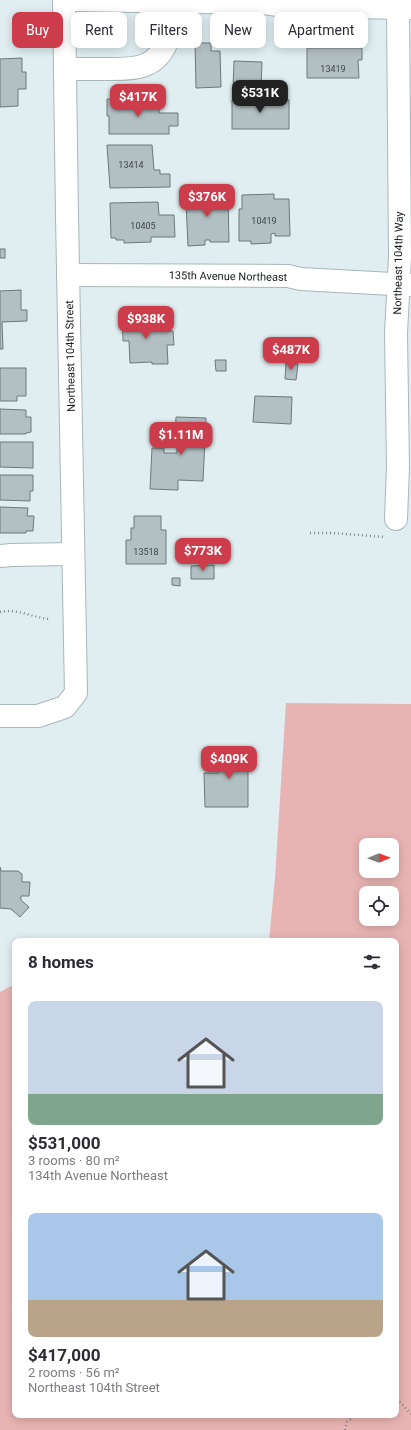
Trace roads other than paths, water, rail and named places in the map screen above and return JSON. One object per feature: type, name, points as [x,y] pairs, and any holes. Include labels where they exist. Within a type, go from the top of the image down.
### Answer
[{"type":"street","name":"Northeast 104th Street","points":[[0,716],[38,716],[65,707],[76,693],[64,0]]},
{"type":"street","points":[[74,0],[170,1],[405,8]]},
{"type":"street","points":[[65,69],[134,69],[147,65],[160,54],[167,42],[170,26],[170,1]]},
{"type":"street","name":"Northeast 104th Way","points":[[393,528],[404,467],[396,333],[405,285],[400,225],[405,8]]},
{"type":"street","name":"135th Avenue Northeast","points":[[68,274],[288,276],[301,279],[405,285]]},
{"type":"street","points":[[0,556],[73,554]]}]
